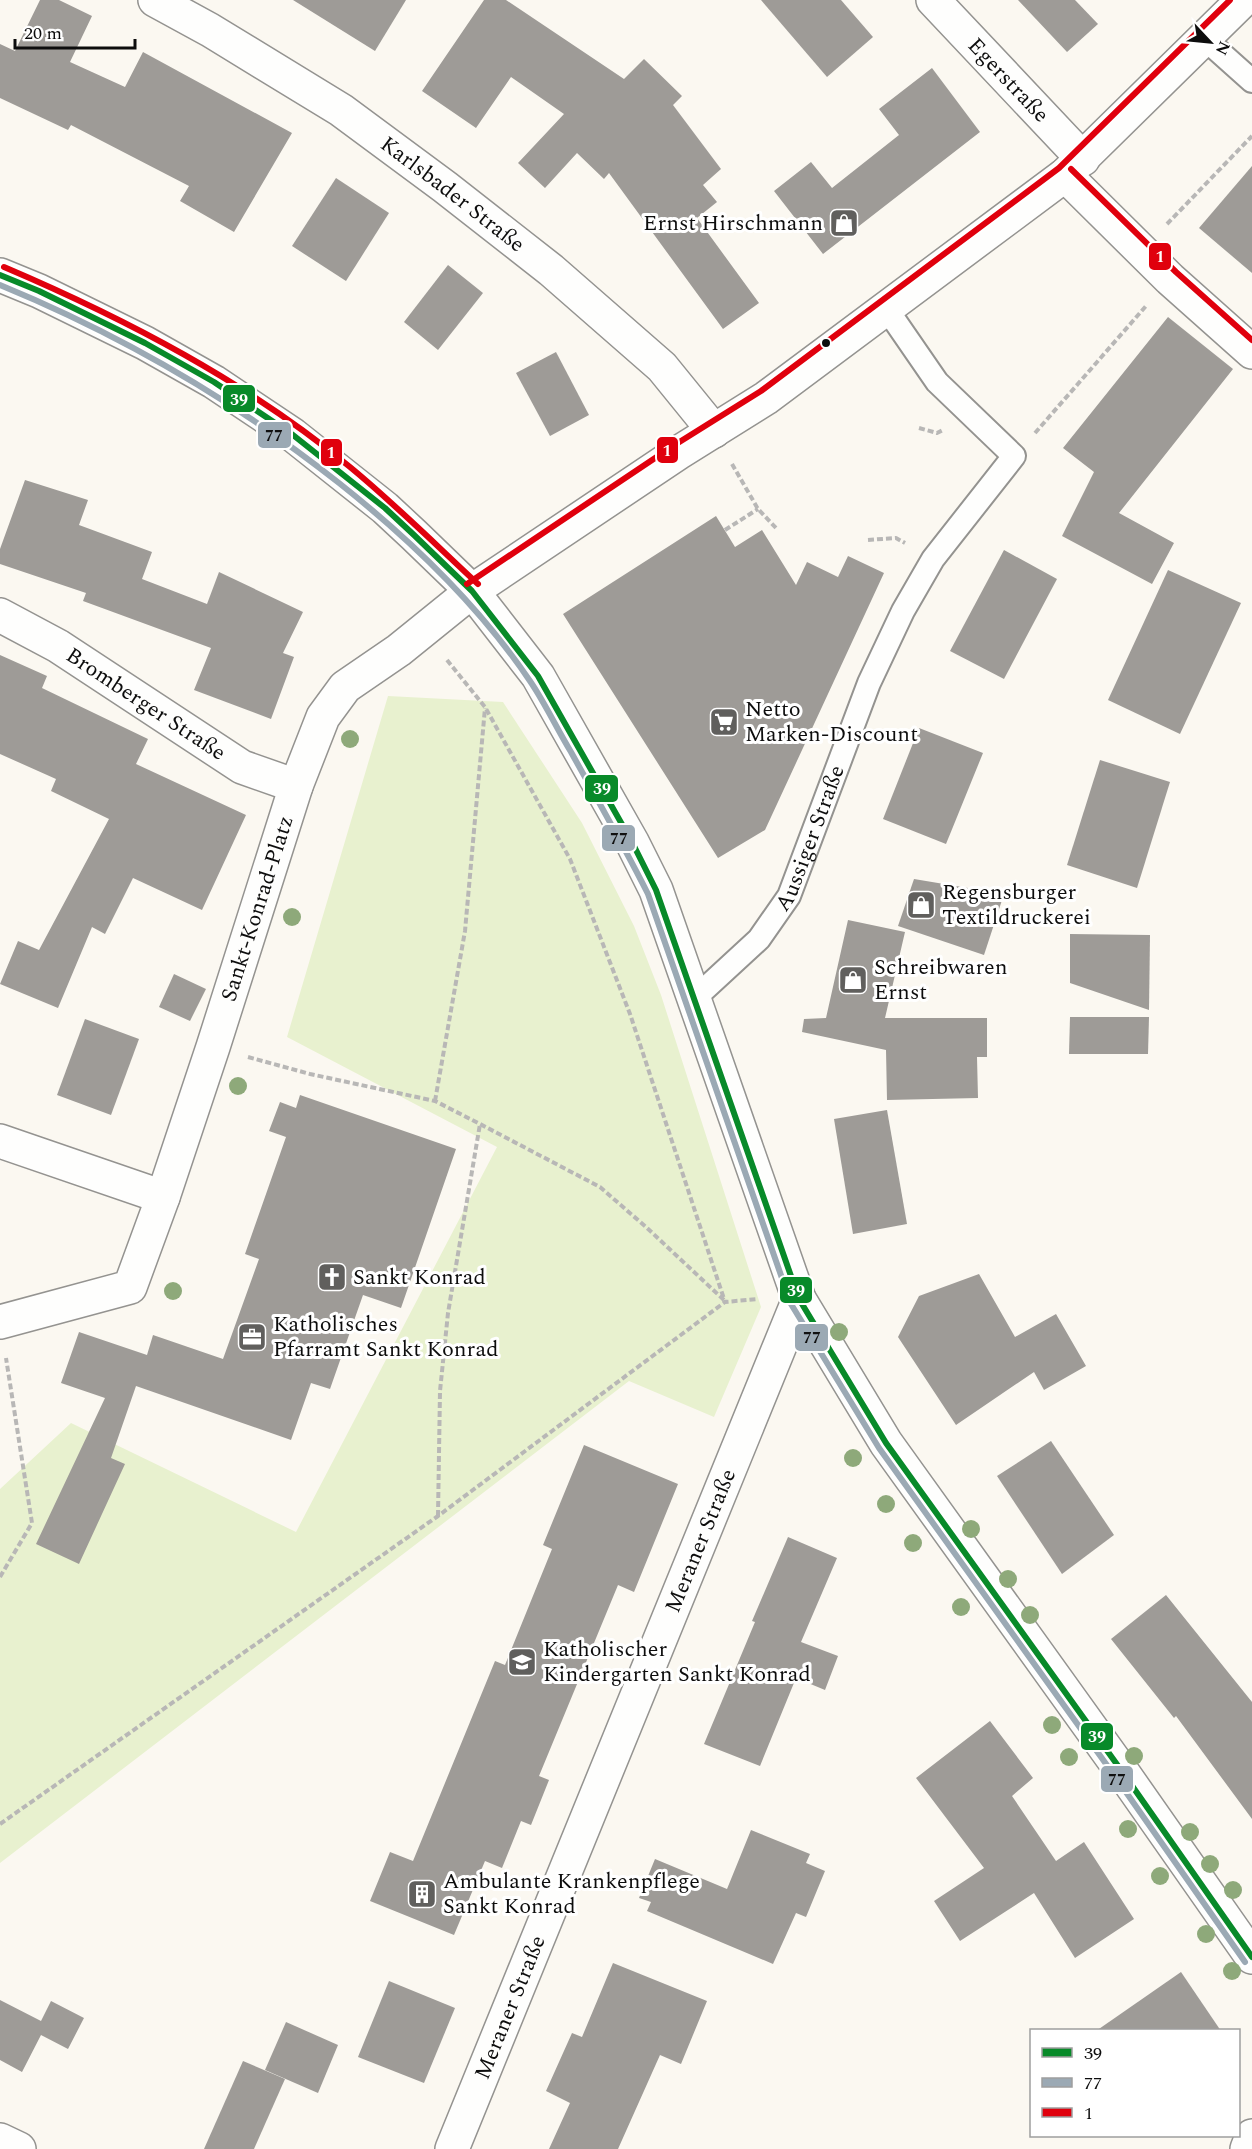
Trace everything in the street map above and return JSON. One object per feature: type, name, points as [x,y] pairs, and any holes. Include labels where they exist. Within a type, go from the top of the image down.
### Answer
[{"type":"street","name":"Karlsbader Straße","points":[[155,0],[210,30],[340,110],[445,187],[551,270],[662,367],[714,431]]},
{"type":"street","name":"Egerstraße","points":[[933,0],[1142,251],[1252,352]]},
{"type":"street","points":[[472,591],[766,398],[1074,167],[1243,0]]},
{"type":"street","points":[[0,275],[39,291],[145,343],[214,382],[293,435],[385,508],[472,591],[538,676],[632,842],[656,890],[799,1299],[886,1443],[1252,1957]]},
{"type":"street","name":"Sankt-Konrad-Platz","points":[[0,1322],[130,1287],[213,1047],[296,786],[323,717],[345,687],[472,591]]},
{"type":"street","name":"Bromberger Straße","points":[[0,615],[58,646],[242,767],[296,786]]},
{"type":"street","points":[[0,1141],[163,1197]]},
{"type":"street","name":"Meraner Straße","points":[[452,2149],[799,1299]]},
{"type":"street","points":[[1246,2149],[1252,2136]]},
{"type":"street","points":[[0,2140],[19,2149]]},
{"type":"lane","points":[[1205,39],[1252,81]]},
{"type":"lane","points":[[886,308],[937,382],[1014,456]]},
{"type":"lane","name":"Aussiger Straße","points":[[695,998],[759,939],[789,896],[869,683],[903,611],[933,559],[1014,456]]},
{"type":"path","points":[[1142,251],[1252,136]]},
{"type":"path","points":[[1014,456],[1170,279]]},
{"type":"path","points":[[714,431],[758,509],[777,529]]},
{"type":"path","points":[[725,530],[758,509]]},
{"type":"path","points":[[422,631],[485,707],[570,859],[630,1014],[725,1302]]},
{"type":"path","points":[[435,1101],[465,931],[485,707]]},
{"type":"path","points":[[213,1047],[310,1074],[435,1101],[600,1187],[725,1302]]},
{"type":"path","points":[[438,1516],[440,1391],[448,1313],[480,1124]]},
{"type":"path","points":[[0,1824],[438,1516],[725,1302],[740,1299],[799,1299]]},
{"type":"path","points":[[0,1322],[32,1522],[0,1576]]},
{"type":"green space","points":[[388,696],[503,702],[582,823],[634,926],[661,995],[761,1307],[714,1417],[629,1381],[0,1863],[0,1489],[71,1423],[296,1532],[497,1147],[287,1037]]},
{"type":"building","points":[[40,0],[59,0],[92,16],[70,62],[125,87],[143,52],[292,133],[234,232],[180,201],[189,186],[71,125],[68,130],[0,98],[0,44],[15,51]]},
{"type":"building","points":[[293,0],[406,0],[375,51]]},
{"type":"building","points":[[484,0],[506,0],[624,79],[644,59],[682,96],[673,105],[721,169],[703,185],[717,202],[697,218],[759,303],[723,329],[609,173],[604,179],[577,153],[545,188],[518,163],[564,114],[511,77],[476,128],[422,91]]},
{"type":"building","points":[[761,0],[841,0],[873,37],[827,77]]},
{"type":"building","points":[[1018,0],[1075,0],[1098,24],[1067,52]]},
{"type":"building","points":[[932,68],[980,132],[823,254],[774,191],[811,162],[832,188],[899,135],[879,109]]},
{"type":"building","points":[[1252,166],[1252,273],[1199,228]]},
{"type":"building","points":[[336,178],[389,213],[346,281],[292,246]]},
{"type":"building","points":[[448,265],[483,293],[438,350],[404,322]]},
{"type":"building","points":[[1168,317],[1233,369],[1119,513],[1174,543],[1152,584],[1062,536],[1094,472],[1063,448]]},
{"type":"building","points":[[556,352],[589,415],[550,436],[516,373]]},
{"type":"building","points":[[25,480],[88,500],[79,525],[152,552],[142,579],[207,604],[219,572],[303,612],[283,653],[294,657],[271,719],[194,690],[211,648],[83,601],[86,593],[0,564],[0,549]]},
{"type":"building","name":"Netto Marken-Discount","points":[[716,516],[735,547],[762,530],[796,585],[807,562],[838,577],[848,556],[884,573],[765,830],[718,858],[563,614]]},
{"type":"building","points":[[1004,550],[1057,579],[1004,679],[950,651]]},
{"type":"building","points":[[1168,570],[1241,603],[1180,734],[1108,700]]},
{"type":"building","points":[[0,655],[47,676],[42,688],[148,739],[136,764],[246,815],[202,910],[133,878],[105,934],[92,927],[58,1008],[0,984],[18,941],[39,950],[109,819],[51,791],[56,779],[0,754]]},
{"type":"building","points":[[919,728],[983,753],[946,844],[883,819]]},
{"type":"building","points":[[1100,760],[1170,782],[1137,888],[1067,865]]},
{"type":"building","points":[[914,879],[1004,894],[984,955],[898,926]]},
{"type":"building","points":[[848,920],[905,932],[885,1018],[987,1018],[987,1057],[977,1057],[978,1098],[887,1100],[886,1050],[802,1032],[804,1019],[826,1018]]},
{"type":"building","points":[[1070,934],[1150,935],[1149,1010],[1070,983]]},
{"type":"building","points":[[174,974],[206,989],[190,1021],[159,1007]]},
{"type":"building","points":[[1070,1017],[1149,1017],[1148,1054],[1069,1054]]},
{"type":"building","points":[[85,1019],[139,1039],[111,1115],[57,1095]]},
{"type":"building","name":"Sankt Konrad","points":[[300,1095],[456,1149],[401,1308],[363,1295],[330,1389],[311,1383],[291,1440],[136,1386],[111,1458],[125,1464],[79,1564],[36,1544],[105,1398],[61,1383],[79,1332],[147,1355],[153,1335],[223,1359],[259,1259],[245,1254],[286,1137],[269,1131],[280,1102],[296,1108]]},
{"type":"building","points":[[887,1110],[907,1224],[853,1234],[834,1119]]},
{"type":"building","points":[[979,1274],[1015,1337],[1056,1314],[1086,1366],[1044,1390],[1034,1372],[956,1425],[898,1337],[919,1296]]},
{"type":"building","points":[[1051,1441],[1114,1535],[1062,1574],[997,1476]]},
{"type":"building","points":[[584,1445],[678,1484],[634,1592],[618,1585],[539,1776],[549,1780],[531,1825],[521,1821],[502,1868],[485,1861],[454,1935],[370,1901],[390,1852],[413,1861],[495,1661],[505,1665],[552,1549],[543,1545]]},
{"type":"building","points":[[788,1537],[837,1558],[801,1642],[838,1656],[825,1690],[796,1678],[760,1766],[704,1744]]},
{"type":"building","points":[[1166,1595],[1252,1702],[1252,1819],[1176,1716],[1174,1718],[1111,1639]]},
{"type":"building","points":[[990,1721],[1033,1778],[1012,1796],[1056,1861],[1084,1842],[1134,1919],[1075,1958],[1034,1893],[960,1941],[934,1901],[984,1868],[916,1778]]},
{"type":"building","points":[[751,1830],[810,1854],[806,1863],[825,1871],[806,1917],[796,1913],[773,1964],[647,1911],[651,1902],[639,1898],[655,1859],[727,1889]]},
{"type":"building","points":[[613,1963],[707,2001],[681,2064],[660,2055],[618,2149],[549,2149],[570,2103],[546,2091],[572,2033],[582,2037]]},
{"type":"building","points":[[1181,1972],[1220,2029],[1099,2029]]},
{"type":"building","points":[[389,1981],[455,2008],[424,2083],[358,2057]]},
{"type":"building","points":[[0,2000],[41,2021],[51,2001],[84,2018],[68,2049],[41,2035],[22,2072],[0,2060]]},
{"type":"building","points":[[286,2022],[338,2045],[318,2093],[265,2070]]},
{"type":"building","points":[[243,2061],[285,2079],[254,2149],[204,2149]]},
{"type":"transit line","name":"1","points":[[467,584],[673,446],[761,391],[1059,168],[1230,0]]},
{"type":"transit line","name":"1","points":[[1071,169],[1176,272],[1252,340]]},
{"type":"transit line","name":"1","points":[[4,267],[140,331],[270,407],[311,436],[367,481],[478,584]]},
{"type":"transit line","name":"39","points":[[0,275],[39,291],[145,343],[214,382],[293,435],[385,508],[472,591],[538,676],[632,842],[656,890],[799,1299],[886,1443],[1252,1957]]},
{"type":"transit line","name":"77","points":[[0,285],[134,348],[177,372],[259,424],[339,483],[392,527],[442,574],[510,653],[541,698],[648,894],[791,1304],[879,1448],[1245,1962]]},
{"type":"place","name":"Ernst Hirschmann","points":[[844,223]]},
{"type":"place","name":"Netto Marken-Discount","points":[[724,722]]},
{"type":"place","name":"Regensburger Textildruckerei","points":[[921,905]]},
{"type":"place","name":"Schreibwaren Ernst","points":[[853,980]]},
{"type":"place","name":"Sankt Konrad","points":[[332,1277]]},
{"type":"place","name":"Katholisches Pfarramt Sankt Konrad","points":[[252,1337]]},
{"type":"place","name":"Katholischer Kindergarten Sankt Konrad","points":[[522,1662]]},
{"type":"place","name":"Ambulante Krankenpflege Sankt Konrad","points":[[422,1894]]}]
